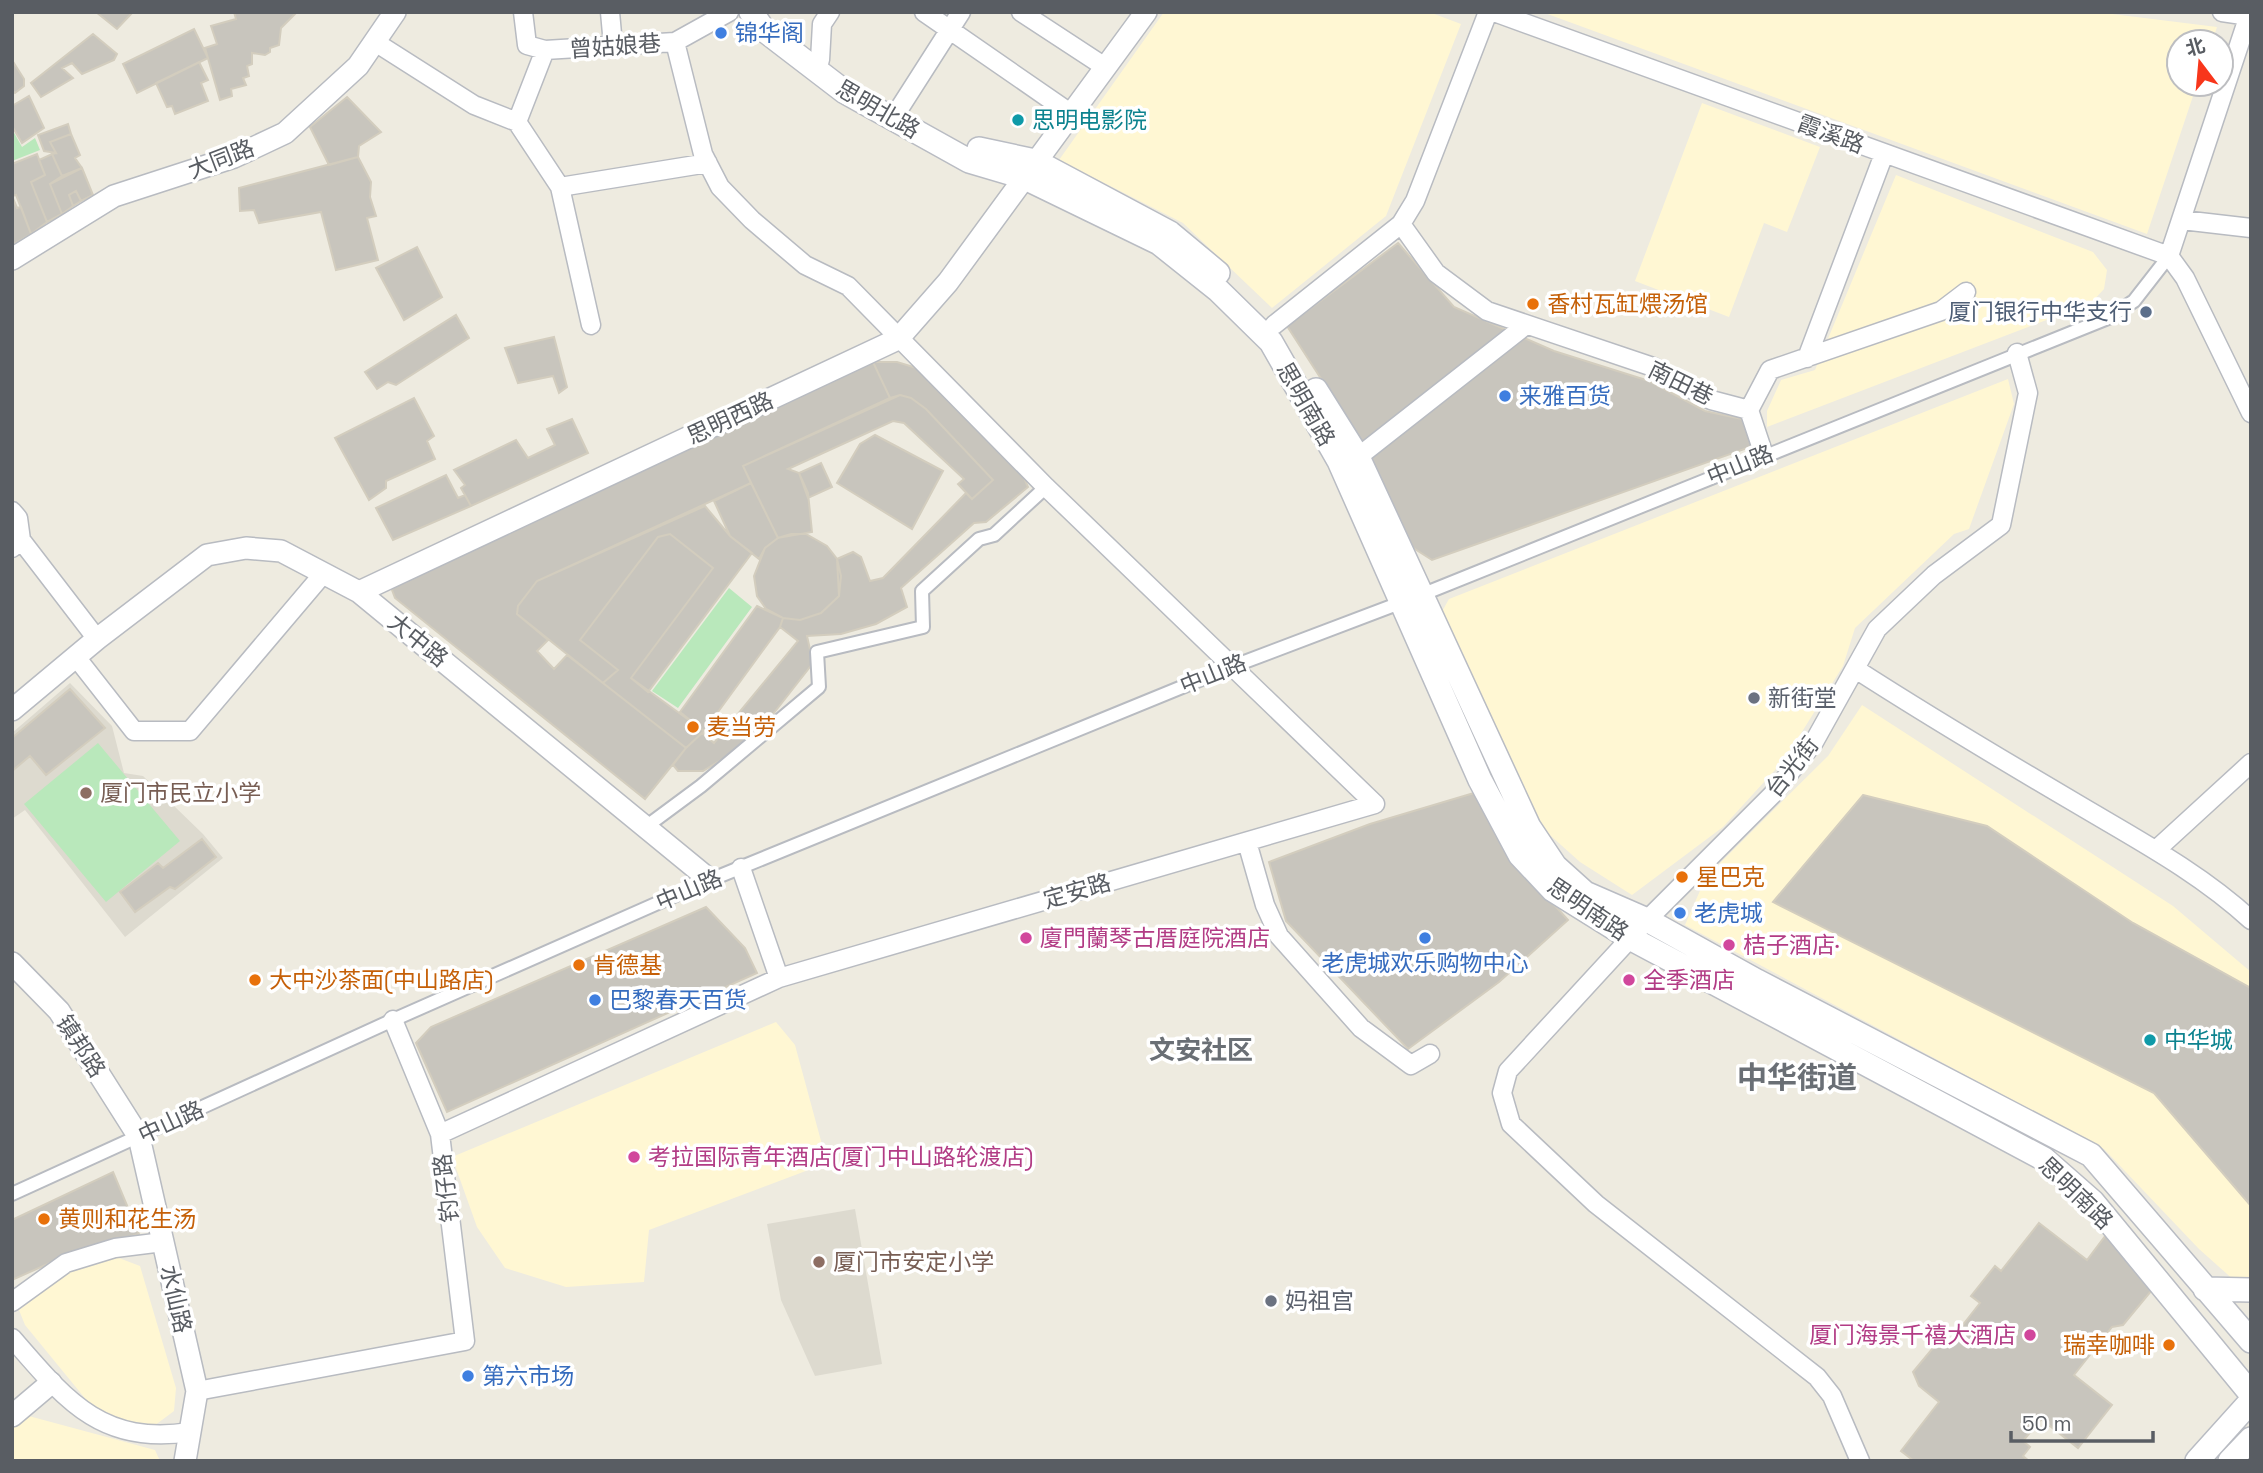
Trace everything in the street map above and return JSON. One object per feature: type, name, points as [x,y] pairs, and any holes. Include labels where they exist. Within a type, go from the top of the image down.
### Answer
[{"type":"main road","name":"思明北路","points":[[751,12],[764,30],[845,92],[969,161],[1029,169]]},
{"type":"main road","name":"思明北路","points":[[771,12],[785,31],[820,60],[899,109],[987,153],[1029,169]]},
{"type":"main road","name":"思明南路","points":[[1029,169],[1170,233],[1274,325],[1358,457],[1480,780],[1520,855],[1553,890],[1630,938],[2044,1159],[2093,1202],[2251,1394]]},
{"type":"main road","name":"思明南路","points":[[1029,169],[1160,243],[1218,290],[1271,342],[1339,461],[1378,544],[1411,598],[1529,827],[1555,866],[1585,893],[1647,920],[2091,1155],[2251,1341]]},
{"type":"main road","points":[[2205,1289],[2251,1290]]},
{"type":"main road","points":[[2197,1461],[2251,1401]]},
{"type":"main road","points":[[2230,1461],[2251,1439]]},
{"type":"street","name":"大同路","points":[[12,259],[114,196],[234,157],[285,133],[358,66],[395,12]]},
{"type":"street","name":"曾姑娘巷","points":[[523,12],[527,45],[545,50],[675,42],[729,12]]},
{"type":"street","points":[[610,12],[613,45]]},
{"type":"street","points":[[820,60],[822,24],[830,12]]},
{"type":"street","points":[[924,12],[1070,113]]},
{"type":"street","points":[[899,109],[961,12]]},
{"type":"street","points":[[1021,12],[1105,67]]},
{"type":"street","points":[[1274,325],[1401,224],[1415,201],[1488,12]]},
{"type":"street","name":"霞溪路","points":[[1494,12],[2169,256]]},
{"type":"street","points":[[2222,12],[2249,14]]},
{"type":"street","name":"思明西路","points":[[359,592],[898,339],[948,282],[1142,14]]},
{"type":"street","name":"中山路","points":[[12,1194],[393,1020],[710,880],[1231,667],[1411,598],[2108,318],[2134,301],[2169,256],[2249,14]]},
{"type":"street","points":[[374,42],[474,105],[517,122],[560,187],[591,325]]},
{"type":"street","points":[[675,42],[708,163],[720,187],[805,265],[848,286],[1046,487],[1231,667]]},
{"type":"street","points":[[517,122],[545,50]]},
{"type":"street","points":[[1807,358],[1884,154]]},
{"type":"street","points":[[560,187],[708,163]]},
{"type":"street","points":[[2182,220],[2251,228]]},
{"type":"street","name":"南田巷","points":[[1401,224],[1436,273],[1487,311],[1653,367],[1711,400],[1749,410]]},
{"type":"street","points":[[2169,256],[2185,278],[2251,413]]},
{"type":"street","points":[[1764,455],[1749,410],[1770,370],[1941,311],[1966,292]]},
{"type":"street","points":[[1358,457],[1526,325]]},
{"type":"street","name":"台光街","points":[[1860,1461],[1832,1395],[1817,1377],[1596,1204],[1511,1124],[1502,1093],[1507,1071],[1647,920],[1772,795],[1814,742],[1857,670],[1877,629],[1934,575],[2001,525],[2028,393],[2017,353]]},
{"type":"street","points":[[647,826],[701,786],[819,687],[817,652],[923,628],[922,591],[979,539],[995,535],[1046,487]]},
{"type":"street","points":[[12,511],[18,518],[17,544],[97,639]]},
{"type":"street","name":"大中路","points":[[12,710],[97,639],[207,555],[246,548],[281,551],[359,592],[710,880]]},
{"type":"street","points":[[76,657],[134,731],[190,732],[323,574]]},
{"type":"street","name":"定安路","points":[[779,978],[1375,804],[1231,667]]},
{"type":"street","points":[[1857,670],[1937,721],[2156,850],[2228,898],[2251,920]]},
{"type":"street","points":[[2156,850],[2251,763]]},
{"type":"street","points":[[1247,842],[1265,905],[1279,936],[1310,974],[1361,1028],[1411,1065],[1430,1054]]},
{"type":"street","points":[[741,868],[779,978]]},
{"type":"street","name":"镇邦路","points":[[12,963],[59,1011],[139,1137]]},
{"type":"street","name":"钓仔路","points":[[197,1391],[465,1340],[440,1134],[779,978]]},
{"type":"street","points":[[393,1020],[440,1134]]},
{"type":"street","name":"水仙路","points":[[139,1137],[197,1391],[185,1461]]},
{"type":"street","points":[[12,1302],[66,1263],[115,1248],[163,1242]]},
{"type":"street","points":[[12,1338],[51,1383],[107,1427],[158,1437],[190,1432]]},
{"type":"street","points":[[12,1416],[51,1383]]},
{"type":"shaded area","points":[[1164,12],[1429,12],[1461,24],[1386,216],[1272,308],[1183,223],[1059,160]]},
{"type":"shaded area","points":[[1542,12],[2096,12],[2217,27],[2165,28],[2165,98],[2192,98],[2147,234]]},
{"type":"shaded area","points":[[1702,103],[1820,147],[1787,232],[1764,223],[1729,317],[1635,281]]},
{"type":"shaded area","points":[[1896,175],[2093,252],[2107,270],[2104,289],[2091,303],[1767,427],[1767,411],[1781,380],[1815,370]]},
{"type":"shaded area","points":[[2008,379],[2014,404],[1969,529],[1954,534],[1855,628],[1843,666],[1785,759],[1723,827],[1632,895],[1580,862],[1542,828],[1440,615],[1449,599]]},
{"type":"shaded area","name":"厦门市民立小学","points":[[70,683],[112,726],[124,773],[143,776],[203,834],[223,858],[125,937],[25,810],[12,819],[12,733]]},
{"type":"shaded area","points":[[1862,705],[2173,906],[2251,972],[2251,1280],[2236,1282],[2199,1249],[2104,1149],[1685,925],[1706,877],[1828,756]]},
{"type":"shaded area","points":[[776,1022],[795,1045],[827,1163],[649,1230],[644,1282],[566,1287],[505,1268],[477,1227],[452,1157]]},
{"type":"shaded area","name":"厦门市安定小学","points":[[855,1209],[882,1364],[815,1376],[781,1300],[767,1224]]},
{"type":"shaded area","points":[[111,1255],[140,1266],[176,1388],[174,1411],[154,1426],[130,1427],[97,1413],[25,1325],[19,1310],[79,1264]]},
{"type":"shaded area","points":[[25,1415],[155,1450],[160,1461],[12,1461],[12,1425]]},
{"type":"green space","points":[[12,129],[22,147],[35,138],[40,150],[12,161]]},
{"type":"green space","points":[[729,588],[752,607],[678,708],[652,691]]},
{"type":"green space","points":[[98,743],[180,841],[106,902],[24,804]]},
{"type":"building","points":[[96,12],[133,12],[117,29]]},
{"type":"building","points":[[234,12],[297,12],[281,28],[279,45],[270,48],[270,52],[265,55],[252,53],[252,64],[247,66],[249,76],[243,78],[246,85],[231,89],[232,96],[220,100],[205,48],[217,44],[211,26],[236,19]]},
{"type":"building","points":[[194,29],[208,58],[137,93],[123,64]]},
{"type":"building","points":[[93,34],[117,54],[114,60],[82,74],[72,63],[62,68],[73,78],[41,97],[31,83]]},
{"type":"building","points":[[12,60],[24,79],[24,86],[15,93],[12,90]]},
{"type":"building","points":[[199,62],[208,80],[201,83],[208,101],[175,114],[172,106],[167,107],[156,83]]},
{"type":"building","points":[[29,96],[44,128],[22,143],[12,126],[12,106]]},
{"type":"building","points":[[347,97],[381,132],[359,146],[358,157],[329,165],[310,127]]},
{"type":"building","points":[[68,124],[71,134],[50,142],[56,153],[44,151],[38,135]]},
{"type":"building","points":[[71,134],[80,155],[75,158],[82,168],[62,176],[52,154],[56,153],[50,142]]},
{"type":"building","points":[[37,154],[45,175],[31,182],[47,222],[31,234],[16,195],[12,196],[12,164]]},
{"type":"building","points":[[52,154],[62,176],[50,184],[62,214],[47,222],[31,182],[45,175],[39,160]]},
{"type":"building","points":[[358,157],[371,182],[370,197],[376,216],[367,218],[378,260],[336,270],[321,212],[259,223],[254,210],[240,211],[239,188]]},
{"type":"building","points":[[82,168],[93,195],[81,201],[76,191],[69,195],[73,206],[62,214],[50,184]]},
{"type":"building","points":[[76,191],[81,201],[73,206],[69,195]]},
{"type":"building","points":[[12,196],[17,208],[21,207],[31,234],[12,245]]},
{"type":"building","name":"来雅百货","points":[[1398,243],[1454,307],[1554,351],[1649,381],[1705,411],[1742,419],[1753,446],[1432,560],[1401,540],[1356,433],[1287,326]]},
{"type":"building","points":[[417,247],[442,297],[404,320],[376,268]]},
{"type":"building","points":[[456,315],[469,338],[396,385],[388,382],[377,389],[365,372]]},
{"type":"building","points":[[554,337],[567,387],[559,393],[553,376],[518,383],[505,348]]},
{"type":"building","points":[[873,362],[890,398],[743,466],[751,483],[537,581],[518,606],[517,614],[548,640],[537,651],[554,669],[567,655],[686,748],[645,799],[395,598],[392,590],[394,583]]},
{"type":"building","points":[[873,362],[897,362],[923,370],[1022,473],[1028,487],[986,522],[974,523],[901,588],[907,607],[876,624],[841,634],[807,636],[813,663],[766,723],[726,757],[703,771],[678,771],[673,765],[686,748],[702,733],[714,743],[798,641],[780,627],[783,618],[800,620],[821,613],[839,596],[837,559],[853,552],[861,557],[870,581],[883,578],[966,493],[972,499],[993,480],[926,409],[911,398],[900,395],[890,398]]},
{"type":"building","points":[[900,395],[911,398],[926,409],[993,480],[972,499],[958,484],[964,479],[904,423],[893,421],[788,469],[799,473],[808,493],[812,532],[778,538],[743,466]]},
{"type":"building","points":[[414,398],[434,436],[427,441],[435,459],[386,481],[386,488],[369,500],[335,438]]},
{"type":"building","points":[[572,419],[588,453],[471,506],[461,488],[465,485],[454,470],[516,440],[528,458],[555,445],[547,429]]},
{"type":"building","points":[[875,435],[943,471],[912,529],[837,483],[860,444]]},
{"type":"building","points":[[821,463],[832,487],[808,498],[799,473]]},
{"type":"building","points":[[446,475],[458,498],[465,495],[471,506],[393,540],[376,508]]},
{"type":"building","points":[[751,483],[778,538],[765,548],[759,559],[730,536],[714,501]]},
{"type":"building","points":[[705,506],[730,536],[752,553],[648,692],[631,678],[713,568],[670,534],[658,537],[580,640],[618,670],[603,683],[517,614],[518,606],[537,581]]},
{"type":"building","points":[[670,534],[713,568],[631,678],[704,731],[686,748],[603,683],[618,670],[580,640],[658,537]]},
{"type":"building","points":[[791,534],[806,534],[827,546],[837,559],[841,576],[839,596],[821,613],[800,620],[783,618],[766,609],[757,596],[754,576],[765,548],[778,538]]},
{"type":"building","points":[[757,606],[783,618],[780,627],[704,731],[680,712]]},
{"type":"building","points":[[70,689],[105,728],[46,775],[30,756],[12,771],[12,738]]},
{"type":"building","name":"老虎城欢乐购物中心","points":[[1474,793],[1507,853],[1568,920],[1499,982],[1408,1049],[1286,921],[1269,862],[1370,824]]},
{"type":"building","name":"中华城","points":[[1863,795],[1987,826],[2133,923],[2251,988],[2251,1206],[2154,1093],[1773,902]]},
{"type":"building","points":[[202,839],[216,857],[175,889],[170,887],[135,912],[120,892],[158,863],[163,868]]},
{"type":"building","name":"巴黎春天百货","points":[[706,907],[745,948],[757,973],[447,1112],[416,1043],[431,1027]]},
{"type":"building","points":[[113,1172],[139,1234],[61,1258],[12,1280],[12,1220]]},
{"type":"building","name":"厦门海景千禧大酒店","points":[[2039,1223],[2087,1260],[2109,1231],[2152,1290],[2123,1325],[2112,1327],[2074,1375],[2112,1405],[2078,1448],[2041,1419],[2023,1441],[2030,1447],[2023,1456],[2029,1461],[1914,1461],[1901,1451],[1939,1402],[1919,1386],[1913,1372],[1937,1343],[1947,1345],[1980,1303],[1971,1296],[1995,1266],[2001,1271]]},
{"type":"place","name":"锦华阁","points":[[721,33]]},
{"type":"place","name":"思明电影院","points":[[1018,120]]},
{"type":"place","name":"香村瓦缸煨汤馆","points":[[1533,304]]},
{"type":"place","name":"厦门银行中华支行","points":[[2146,312]]},
{"type":"place","name":"来雅百货","points":[[1505,396]]},
{"type":"place","name":"新街堂","points":[[1754,698]]},
{"type":"place","name":"麦当劳","points":[[693,727]]},
{"type":"place","name":"厦门市民立小学","points":[[86,793]]},
{"type":"place","name":"星巴克","points":[[1682,877]]},
{"type":"place","name":"老虎城","points":[[1680,913]]},
{"type":"place","name":"廈門蘭琴古厝庭院酒店","points":[[1026,938]]},
{"type":"place","name":"老虎城欢乐购物中心","points":[[1425,938]]},
{"type":"place","name":"桔子酒店·","points":[[1729,945]]},
{"type":"place","name":"肯德基","points":[[579,965]]},
{"type":"place","name":"大中沙茶面(中山路店)","points":[[255,980]]},
{"type":"place","name":"全季酒店","points":[[1629,980]]},
{"type":"place","name":"巴黎春天百货","points":[[595,1000]]},
{"type":"place","name":"中华城","points":[[2150,1040]]},
{"type":"place","name":"考拉国际青年酒店(厦门中山路轮渡店)","points":[[634,1157]]},
{"type":"place","name":"黄则和花生汤","points":[[44,1219]]},
{"type":"place","name":"厦门市安定小学","points":[[819,1262]]},
{"type":"place","name":"妈祖宫","points":[[1271,1301]]},
{"type":"place","name":"厦门海景千禧大酒店","points":[[2030,1335]]},
{"type":"place","name":"瑞幸咖啡","points":[[2169,1345]]},
{"type":"place","name":"第六市场","points":[[468,1376]]},
{"type":"district","name":"文安社区","points":[[1201,1050]]},
{"type":"district","name":"中华街道","points":[[1797,1077]]}]
